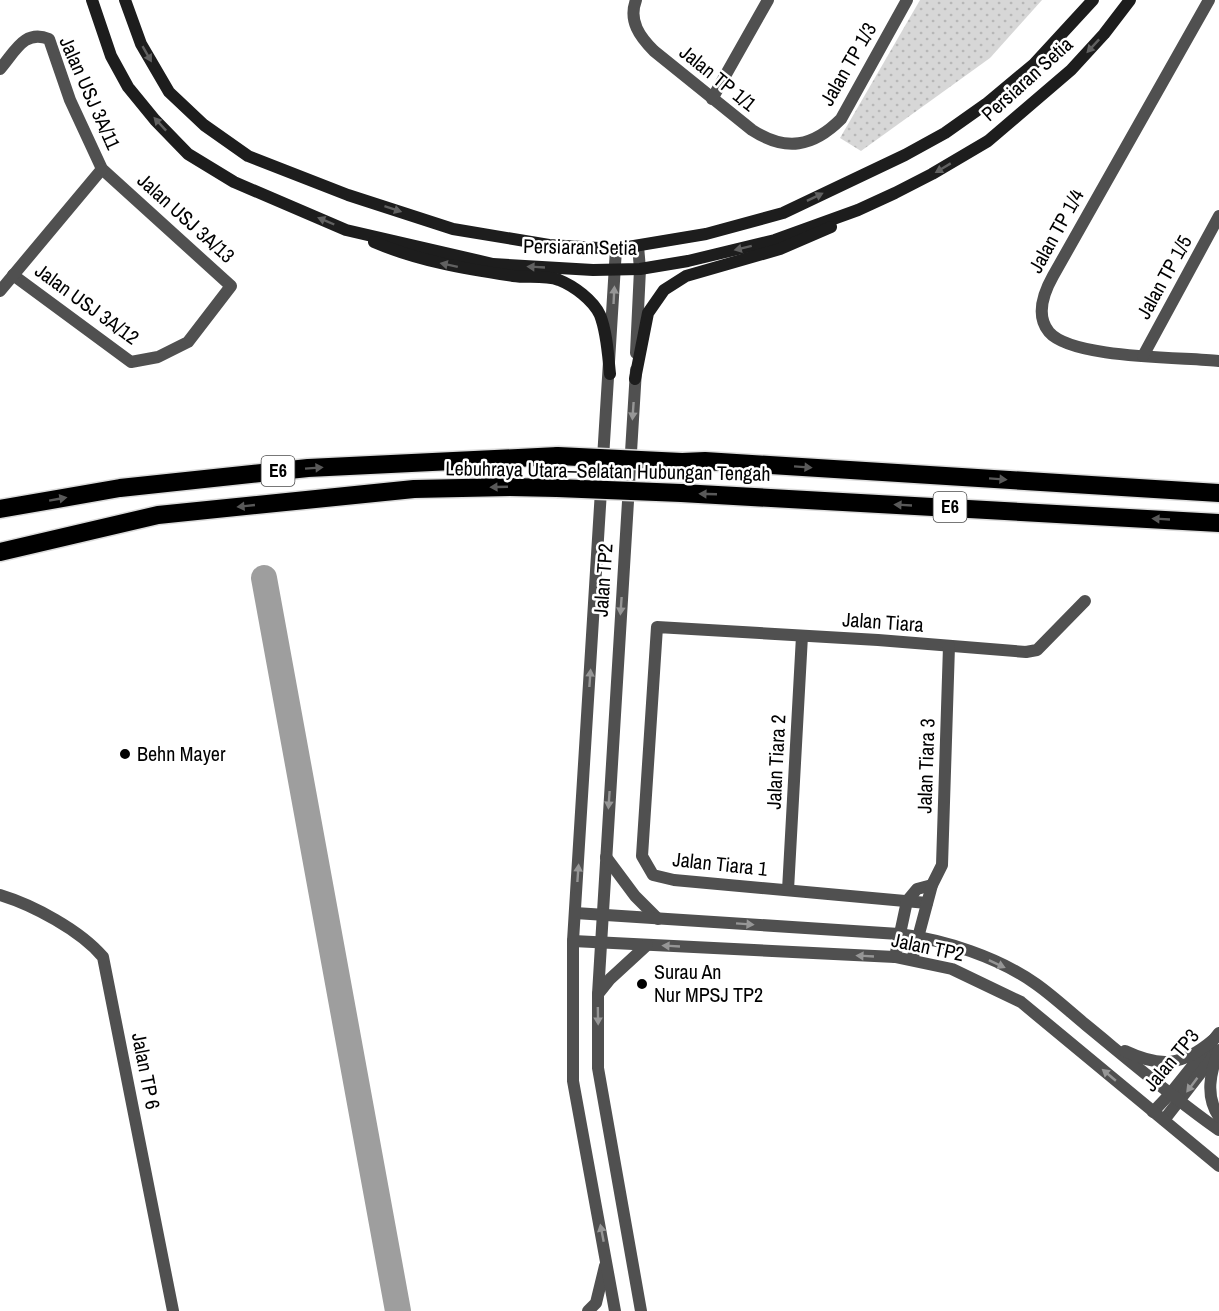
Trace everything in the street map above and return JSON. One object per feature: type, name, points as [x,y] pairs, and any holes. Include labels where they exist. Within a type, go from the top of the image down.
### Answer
[{"type":"highway","name":"Lebuhraya Utara–Selatan Hubungan Tengah","points":[[0,509],[120,488],[308,468],[558,456],[705,461],[1219,493]]},
{"type":"highway","name":"Lebuhraya Utara–Selatan Hubungan Tengah","points":[[0,552],[158,515],[414,489],[557,488],[681,493],[1219,523]]},
{"type":"main road","name":"Persiaran Setia","points":[[92,0],[111,56],[128,87],[155,120],[188,154],[234,182],[346,230],[493,264],[593,270],[640,269],[688,261],[775,240],[858,210],[932,174],[988,141],[1071,70],[1104,34],[1130,0]]},
{"type":"main road","name":"Persiaran Setia","points":[[125,0],[141,44],[169,92],[204,124],[248,156],[348,195],[453,229],[549,245],[616,249],[706,234],[783,213],[905,155],[945,133],[986,104],[1034,64],[1093,0]]},
{"type":"main road","points":[[635,379],[648,313],[664,290],[686,276],[790,245],[827,230],[858,210]]},
{"type":"main road","points":[[346,230],[393,251],[437,262],[515,276],[557,279],[580,292],[599,314],[607,344],[610,374]]},
{"type":"street","name":"Jalan TP 1/1","points":[[636,0],[633,18],[642,39],[712,99],[765,139],[790,146],[813,138]]},
{"type":"street","points":[[712,99],[768,0]]},
{"type":"street","name":"Jalan TP 1/3","points":[[813,138],[831,128],[841,119],[907,0]]},
{"type":"street","name":"Jalan TP 1/4","points":[[1209,0],[1053,276],[1042,304],[1043,320],[1048,332],[1074,347],[1143,356],[1219,362]]},
{"type":"street","name":"Jalan USJ 3A/11","points":[[0,69],[26,39],[33,35],[49,39],[70,100],[102,169],[0,291]]},
{"type":"street","name":"Jalan USJ 3A/13","points":[[102,169],[231,286],[199,327]]},
{"type":"street","name":"Jalan TP 1/5","points":[[1143,356],[1219,216]]},
{"type":"street","name":"Jalan TP2","points":[[638,246],[640,269],[635,379],[600,942],[598,1068],[641,1311]]},
{"type":"street","name":"Jalan TP2","points":[[615,1311],[573,1081],[573,941],[616,249]]},
{"type":"street","name":"Jalan USJ 3A/12","points":[[13,276],[131,362],[158,357],[188,342],[199,327]]},
{"type":"street","name":"Jalan Tiara","points":[[657,627],[1026,652],[1037,650],[1085,601]]},
{"type":"street","name":"Jalan Tiara 1","points":[[657,627],[642,856],[653,875],[674,880],[927,903]]},
{"type":"street","name":"Jalan Tiara 2","points":[[788,890],[802,636]]},
{"type":"street","name":"Jalan Tiara 3","points":[[912,960],[932,885],[942,865],[949,646]]},
{"type":"street","points":[[606,857],[635,896],[658,919]]},
{"type":"street","points":[[895,957],[907,901],[917,889],[932,885]]},
{"type":"street","name":"Jalan TP 6","points":[[0,895],[19,901],[69,929],[93,945],[103,957],[173,1311]]},
{"type":"street","name":"Jalan TP2","points":[[575,913],[899,934],[917,936],[969,952],[998,963],[1035,983],[1174,1098],[1219,1130]]},
{"type":"street","name":"Jalan TP2","points":[[573,941],[895,957],[952,969],[1021,1002],[1219,1166]]},
{"type":"street","points":[[598,994],[610,979],[647,945]]},
{"type":"street","points":[[1107,1042],[1137,1057],[1166,1063],[1181,1060],[1218,1043]]},
{"type":"street","points":[[1218,1043],[1211,1071],[1210,1090],[1214,1110],[1219,1118]]},
{"type":"street","name":"Jalan TP3","points":[[1164,1120],[1174,1098],[1218,1043]]},
{"type":"street","name":"Jalan TP3","points":[[1152,1112],[1174,1098]]},
{"type":"street","points":[[588,1311],[596,1303],[606,1258]]},
{"type":"shaded area","points":[[920,0],[1042,0],[990,58],[861,151],[840,138]]},
{"type":"waterway","points":[[264,578],[398,1311]]},
{"type":"place","name":"Behn Mayer","points":[[125,754]]},
{"type":"place","name":"Surau An Nur MPSJ TP2","points":[[642,984]]}]
